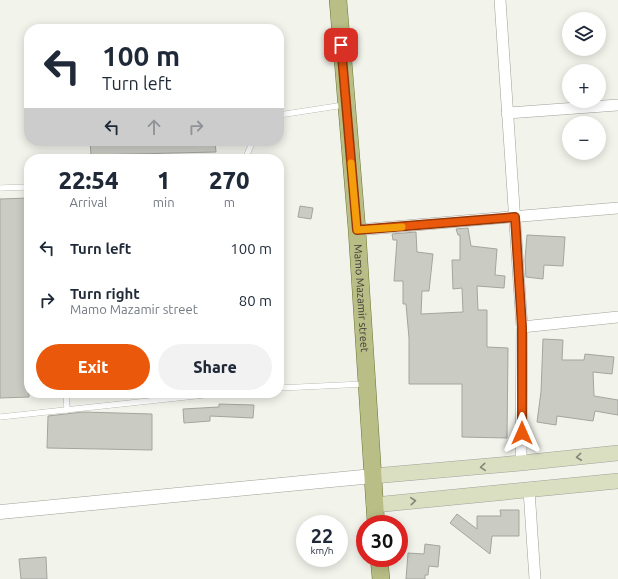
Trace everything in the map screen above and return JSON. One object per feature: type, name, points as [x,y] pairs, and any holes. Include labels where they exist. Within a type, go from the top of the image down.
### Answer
[{"type":"main road","name":"Mamo Mazamir street","points":[[338,0],[357,230],[375,515]]},
{"type":"main road","points":[[373,476],[521,464],[618,453]]},
{"type":"main road","points":[[374,505],[618,481]]},
{"type":"main road","points":[[380,567],[381,579]]},
{"type":"street","points":[[500,0],[522,327],[521,464]]},
{"type":"street","points":[[508,113],[618,105]]},
{"type":"street","points":[[357,230],[618,208]]},
{"type":"street","points":[[522,327],[618,317]]},
{"type":"street","points":[[0,512],[373,476]]},
{"type":"street","points":[[529,490],[535,579]]},
{"type":"lane","points":[[284,114],[346,105]]},
{"type":"lane","points":[[0,188],[24,187]]},
{"type":"lane","points":[[284,388],[367,384]]},
{"type":"lane","points":[[66,398],[67,410]]},
{"type":"lane","points":[[0,417],[177,398]]},
{"type":"building","points":[[90,146],[215,146],[216,152],[133,154],[91,154]]},
{"type":"building","points":[[24,198],[24,397],[0,398],[0,199]]},
{"type":"building","points":[[300,206],[313,208],[311,219],[298,217]]},
{"type":"building","points":[[468,228],[471,246],[497,249],[495,275],[505,276],[504,288],[477,286],[478,310],[487,310],[487,347],[508,348],[507,438],[462,437],[462,384],[409,384],[409,338],[406,304],[403,304],[403,281],[394,281],[397,240],[393,240],[392,234],[416,232],[417,252],[433,254],[429,291],[422,291],[421,314],[463,312],[462,288],[453,289],[452,260],[460,260],[460,235],[458,235],[456,229]]},
{"type":"building","points":[[527,235],[565,237],[563,266],[544,265],[543,279],[526,277],[525,260]]},
{"type":"building","points":[[543,339],[563,340],[562,360],[584,360],[585,354],[614,357],[612,374],[593,372],[594,396],[618,400],[618,415],[595,411],[593,421],[557,416],[556,425],[537,422],[541,392]]},
{"type":"building","points":[[219,404],[254,405],[253,418],[210,416],[210,421],[184,423],[183,409],[219,407]]},
{"type":"building","points":[[83,412],[152,414],[152,450],[47,448],[48,416]]},
{"type":"building","points":[[500,510],[519,510],[519,536],[492,536],[490,554],[450,523],[457,514],[477,529],[477,516],[501,516]]},
{"type":"building","points":[[425,544],[440,546],[438,567],[429,566],[428,575],[425,575],[425,579],[406,579],[408,553],[424,554]]},
{"type":"building","points":[[46,557],[47,579],[21,579],[19,559]]},
{"type":"slow traffic","points":[[351,163],[357,230],[402,227]]},
{"type":"route","points":[[341,45],[357,230],[515,217],[522,327],[522,433]]}]
